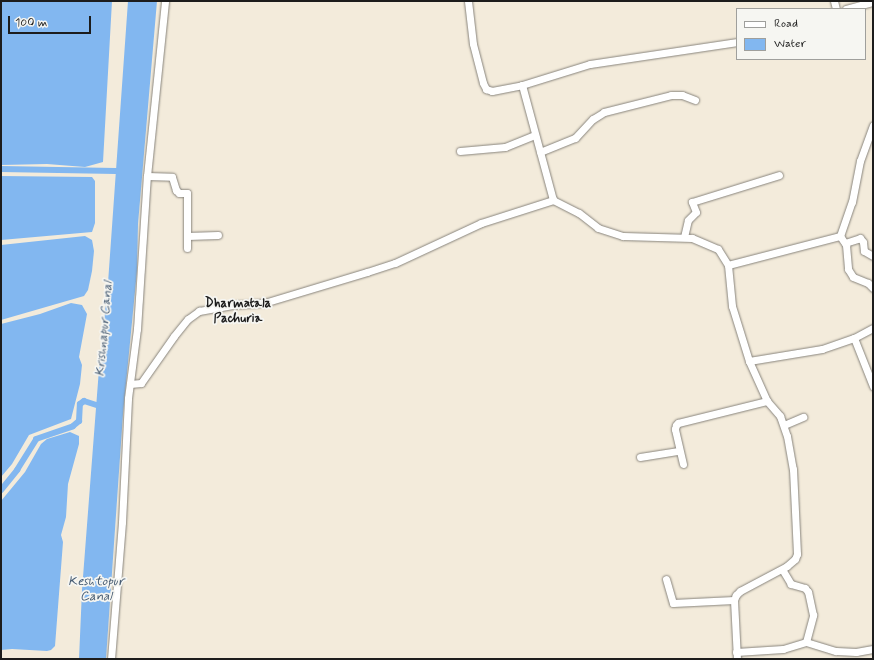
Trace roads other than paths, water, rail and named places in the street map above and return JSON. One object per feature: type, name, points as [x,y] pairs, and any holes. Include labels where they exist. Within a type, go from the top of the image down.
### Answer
[{"type":"street","points":[[111,659],[130,384],[137,328],[147,176],[165,1]]},
{"type":"street","points":[[468,1],[480,76],[486,89],[492,91],[522,85],[590,64],[736,42]]},
{"type":"street","points":[[848,8],[861,2],[873,2]]},
{"type":"street","points":[[522,85],[553,200]]},
{"type":"street","points":[[540,152],[575,138],[593,119],[604,112],[665,96],[682,95],[695,100]]},
{"type":"street","points":[[840,236],[852,202],[860,161],[873,125]]},
{"type":"street","points":[[460,151],[505,147],[535,135]]},
{"type":"street","points":[[684,237],[688,220],[696,212],[692,202],[779,175]]},
{"type":"street","points":[[147,176],[172,176],[177,191],[187,193],[187,248]]},
{"type":"street","points":[[130,384],[141,383],[174,336],[188,319],[199,311],[232,305],[264,303],[367,272],[395,262],[481,224],[553,200],[579,213],[598,228],[623,236],[639,238],[684,237],[718,249],[728,265],[732,306],[749,361],[767,401],[780,416],[784,425],[793,469],[797,554],[795,559],[782,569],[740,591],[734,600],[736,656],[783,649],[806,642],[836,651],[856,652],[873,649]]},
{"type":"street","points":[[187,236],[218,235]]},
{"type":"street","points":[[840,236],[845,243],[848,269],[853,277],[868,282],[873,288]]},
{"type":"street","points":[[728,265],[840,236]]},
{"type":"street","points":[[845,243],[860,238],[863,242],[864,251],[873,256]]},
{"type":"street","points":[[749,361],[809,353],[854,338],[873,328]]},
{"type":"street","points":[[854,338],[873,386]]},
{"type":"street","points":[[683,464],[679,452],[675,429],[678,423],[767,401]]},
{"type":"street","points":[[784,425],[803,417]]},
{"type":"street","points":[[640,457],[679,452]]},
{"type":"street","points":[[782,569],[791,584],[803,587],[808,592],[813,615],[806,642]]},
{"type":"street","points":[[666,579],[673,603],[734,600]]},
{"type":"water","points":[[1,1],[112,1],[103,162],[85,167],[47,164],[1,165]]},
{"type":"water","name":"Keshtopur Canal","points":[[128,1],[157,1],[138,224],[137,271],[123,414],[106,659],[79,659],[82,590],[99,369],[108,283]]},
{"type":"water","points":[[1,176],[92,177],[95,181],[95,223],[92,232],[1,240]]},
{"type":"water","points":[[85,236],[92,240],[94,251],[88,290],[84,296],[1,320],[1,245]]},
{"type":"water","points":[[71,303],[82,305],[87,314],[79,357],[82,365],[80,384],[71,419],[29,435],[12,464],[1,477],[1,324],[40,314]]},
{"type":"water","points":[[70,432],[79,436],[79,444],[68,484],[66,517],[61,535],[63,542],[55,646],[51,650],[47,651],[12,649],[1,650],[1,501],[25,472],[41,444],[47,439]]},
{"type":"waterway","points":[[1,169],[116,171]]},
{"type":"waterway","points":[[1,490],[17,470],[36,439],[73,426],[79,421],[80,404],[84,401],[96,405]]},
{"type":"district","name":"Dharmatala Pachuria","points":[[238,312]]},
{"type":"water label","name":"Krishnapur Canal","points":[[105,329]]}]
